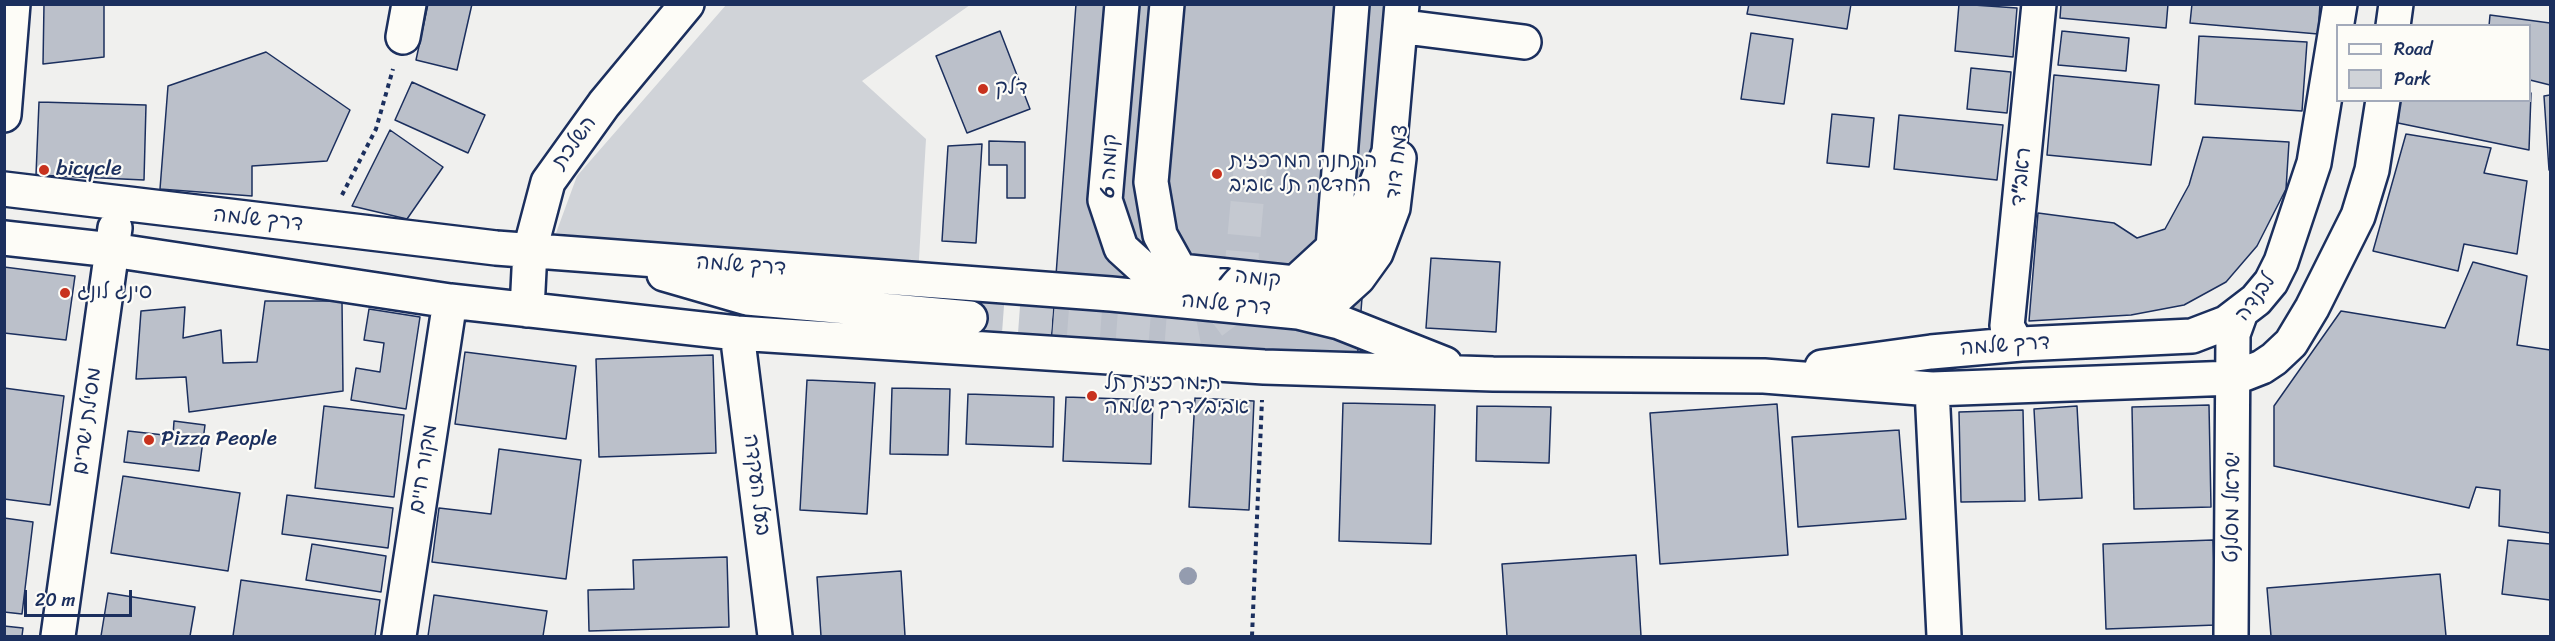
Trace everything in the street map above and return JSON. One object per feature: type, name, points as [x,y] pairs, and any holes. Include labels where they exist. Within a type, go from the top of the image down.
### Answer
[{"type":"street","points":[[4,116],[13,4]]},
{"type":"street","points":[[403,37],[409,4]]},
{"type":"street","name":"השלכת","points":[[527,310],[530,250],[548,182],[604,104],[687,4]]},
{"type":"street","name":"קומה 6","points":[[1122,4],[1105,200],[1121,248],[1143,268],[1183,284],[1293,291],[1338,268],[1351,248],[1389,152],[1410,12]]},
{"type":"street","name":"קומה 7","points":[[1167,4],[1151,182],[1160,236],[1180,271],[1295,283],[1333,248],[1352,4]]},
{"type":"street","name":"ראב\"ד","points":[[2021,344],[2015,341],[2007,326],[2039,4]]},
{"type":"street","name":"לבנדה","points":[[2337,24],[2340,4]]},
{"type":"street","points":[[2393,24],[2396,4]]},
{"type":"street","points":[[1410,12],[1524,42]]},
{"type":"street","name":"צמח דוד","points":[[1298,312],[1337,297],[1358,279],[1376,254],[1393,208],[1410,12]]},
{"type":"street","name":"לבנדה","points":[[2234,378],[2233,334],[2241,312],[2256,300],[2271,282],[2281,262],[2314,163],[2336,28]]},
{"type":"street","points":[[2234,378],[2262,368],[2274,359],[2291,343],[2312,308],[2358,216],[2372,170],[2383,102]]},
{"type":"street","name":"דרך שלמה","points":[[4,189],[118,205],[530,250],[1111,294],[1298,312],[1339,322],[1469,373]]},
{"type":"street","name":"מסילת ישרים","points":[[58,636],[118,205]]},
{"type":"street","name":"דרך שלמה","points":[[4,238],[112,250],[450,301],[737,333],[1264,367],[1469,373],[1764,376],[1932,389],[2234,378]]},
{"type":"street","points":[[606,256],[747,298],[970,318]]},
{"type":"street","points":[[615,319],[747,298]]},
{"type":"street","name":"מקור חיים","points":[[399,636],[450,301]]},
{"type":"street","name":"דרך שלמה","points":[[1764,376],[1931,352],[2021,344],[2192,336],[2218,327],[2241,312]]},
{"type":"street","name":"בעל העקדה","points":[[737,333],[775,636]]},
{"type":"street","name":"ישראל מסלנט","points":[[2230,636],[2234,378]]},
{"type":"street","points":[[1932,389],[1944,636]]},
{"type":"path","points":[[327,227],[376,129],[403,37]]},
{"type":"path","points":[[1252,636],[1264,367]]},
{"type":"green space","points":[[726,5],[970,5],[862,81],[926,139],[918,276],[556,233],[577,176]]},
{"type":"building","points":[[44,4],[104,4],[104,57],[43,64]]},
{"type":"building","points":[[428,4],[472,4],[457,70],[416,60]]},
{"type":"building","name":"התחנה המרכזית החדשה תל אביב","points":[[1076,4],[1385,4],[1357,362],[1051,343]]},
{"type":"building","points":[[1749,4],[1851,4],[1847,29],[1747,14]]},
{"type":"building","points":[[1959,4],[2017,8],[2013,57],[1955,51]]},
{"type":"building","points":[[2061,4],[2168,4],[2166,28],[2060,18]]},
{"type":"building","points":[[2192,4],[2320,4],[2318,34],[2190,23]]},
{"type":"building","points":[[2490,15],[2550,23],[2550,85],[2531,80],[2531,24],[2489,24]]},
{"type":"building","points":[[1000,31],[1030,109],[967,133],[936,56]]},
{"type":"building","points":[[2062,31],[2129,38],[2126,71],[2058,65]]},
{"type":"building","points":[[1751,33],[1793,39],[1784,104],[1741,99]]},
{"type":"building","points":[[2199,36],[2307,42],[2302,111],[2195,104]]},
{"type":"building","points":[[266,52],[350,110],[327,161],[252,166],[252,196],[160,189],[168,86]]},
{"type":"building","points":[[1971,68],[2011,72],[2007,113],[1967,109]]},
{"type":"building","points":[[2054,75],[2159,85],[2151,165],[2047,155]]},
{"type":"building","points":[[412,82],[485,115],[468,153],[395,120]]},
{"type":"building","points":[[2550,95],[2550,169],[2549,170],[2544,96]]},
{"type":"building","points":[[39,102],[146,105],[144,180],[36,175]]},
{"type":"building","points":[[2400,102],[2531,102],[2529,150],[2398,123]]},
{"type":"building","points":[[1832,114],[1874,118],[1869,167],[1827,163]]},
{"type":"building","points":[[1899,115],[2003,125],[1997,180],[1894,169]]},
{"type":"building","points":[[390,130],[443,167],[407,219],[352,206]]},
{"type":"building","points":[[2406,134],[2491,148],[2484,173],[2527,181],[2517,254],[2464,244],[2458,271],[2373,251]]},
{"type":"building","points":[[2203,137],[2289,142],[2286,189],[2257,246],[2226,282],[2184,305],[2131,315],[2029,321],[2038,213],[2114,223],[2137,238],[2165,229],[2189,185]]},
{"type":"building","points":[[989,141],[1025,142],[1025,198],[1007,198],[1007,165],[989,165]]},
{"type":"building","points":[[982,144],[976,243],[942,241],[948,146]]},
{"type":"building","points":[[1431,258],[1500,262],[1496,332],[1426,328]]},
{"type":"building","points":[[2473,262],[2527,276],[2517,345],[2550,350],[2550,533],[2499,526],[2500,490],[2476,487],[2469,508],[2274,466],[2274,406],[2341,311],[2445,328]]},
{"type":"building","points":[[4,267],[75,276],[66,340],[4,333]]},
{"type":"building","points":[[265,301],[342,301],[343,391],[189,412],[186,377],[136,379],[141,311],[185,307],[183,338],[221,330],[223,363],[257,362]]},
{"type":"building","points":[[369,309],[420,317],[406,409],[351,400],[356,368],[380,372],[384,343],[364,340]]},
{"type":"building","points":[[465,352],[576,366],[566,439],[455,424]]},
{"type":"building","points":[[713,355],[716,453],[599,457],[596,359]]},
{"type":"building","points":[[807,380],[875,383],[867,514],[800,510]]},
{"type":"building","points":[[4,388],[64,396],[50,505],[4,499]]},
{"type":"building","points":[[892,388],[950,389],[948,455],[890,454]]},
{"type":"building","points":[[968,394],[1054,397],[1053,447],[966,444]]},
{"type":"building","points":[[1066,397],[1153,400],[1151,464],[1063,461]]},
{"type":"building","points":[[1195,398],[1254,401],[1249,510],[1189,507]]},
{"type":"building","points":[[1343,403],[1435,405],[1431,544],[1339,541]]},
{"type":"building","points":[[1777,404],[1788,555],[1660,564],[1650,413]]},
{"type":"building","points":[[2209,405],[2211,507],[2134,509],[2132,407]]},
{"type":"building","points":[[324,406],[404,415],[394,497],[315,488]]},
{"type":"building","points":[[1477,406],[1551,407],[1549,463],[1476,461]]},
{"type":"building","points":[[2077,406],[2082,498],[2039,500],[2034,409]]},
{"type":"building","points":[[2023,410],[2025,501],[1961,502],[1959,412]]},
{"type":"building","points":[[174,421],[205,425],[199,471],[124,462],[128,431],[173,436]]},
{"type":"building","points":[[1899,430],[1906,519],[1798,527],[1792,437]]},
{"type":"building","points":[[499,449],[581,460],[566,579],[432,562],[439,508],[491,514]]},
{"type":"building","points":[[123,476],[240,493],[228,571],[111,553]]},
{"type":"building","points":[[287,495],[393,508],[388,548],[282,534]]},
{"type":"building","points":[[4,518],[33,522],[22,614],[4,612]]},
{"type":"building","points":[[2213,540],[2216,625],[2106,629],[2103,544]]},
{"type":"building","points":[[2508,540],[2550,544],[2550,600],[2502,594]]},
{"type":"building","points":[[312,544],[386,556],[381,592],[306,580]]},
{"type":"building","points":[[1636,555],[1641,636],[1507,636],[1502,564]]},
{"type":"building","points":[[727,557],[729,627],[589,631],[588,590],[634,589],[633,560]]},
{"type":"building","points":[[901,571],[905,636],[821,636],[817,577]]},
{"type":"building","points":[[2440,574],[2446,636],[2271,636],[2267,588]]},
{"type":"building","points":[[241,580],[380,600],[375,636],[233,636]]},
{"type":"building","points":[[108,593],[195,607],[190,636],[101,636]]},
{"type":"building","points":[[434,595],[547,611],[543,636],[428,636]]},
{"type":"building","points":[[4,626],[23,628],[22,636],[4,636]]},
{"type":"tunnel","points":[[970,318],[1174,333],[1206,327],[1232,308],[1241,269],[1253,138]]},
{"type":"place","name":"דלק","points":[[983,89]]},
{"type":"place","name":"bicycle","points":[[44,170]]},
{"type":"place","name":"התחנה המרכזית החדשה תל אביב","points":[[1217,174]]},
{"type":"place","name":"סינג לונג","points":[[65,293]]},
{"type":"place","name":"ת.מרכזית תל אביב/דרך שלמה","points":[[1092,396]]},
{"type":"place","name":"Pizza People","points":[[149,440]]}]
